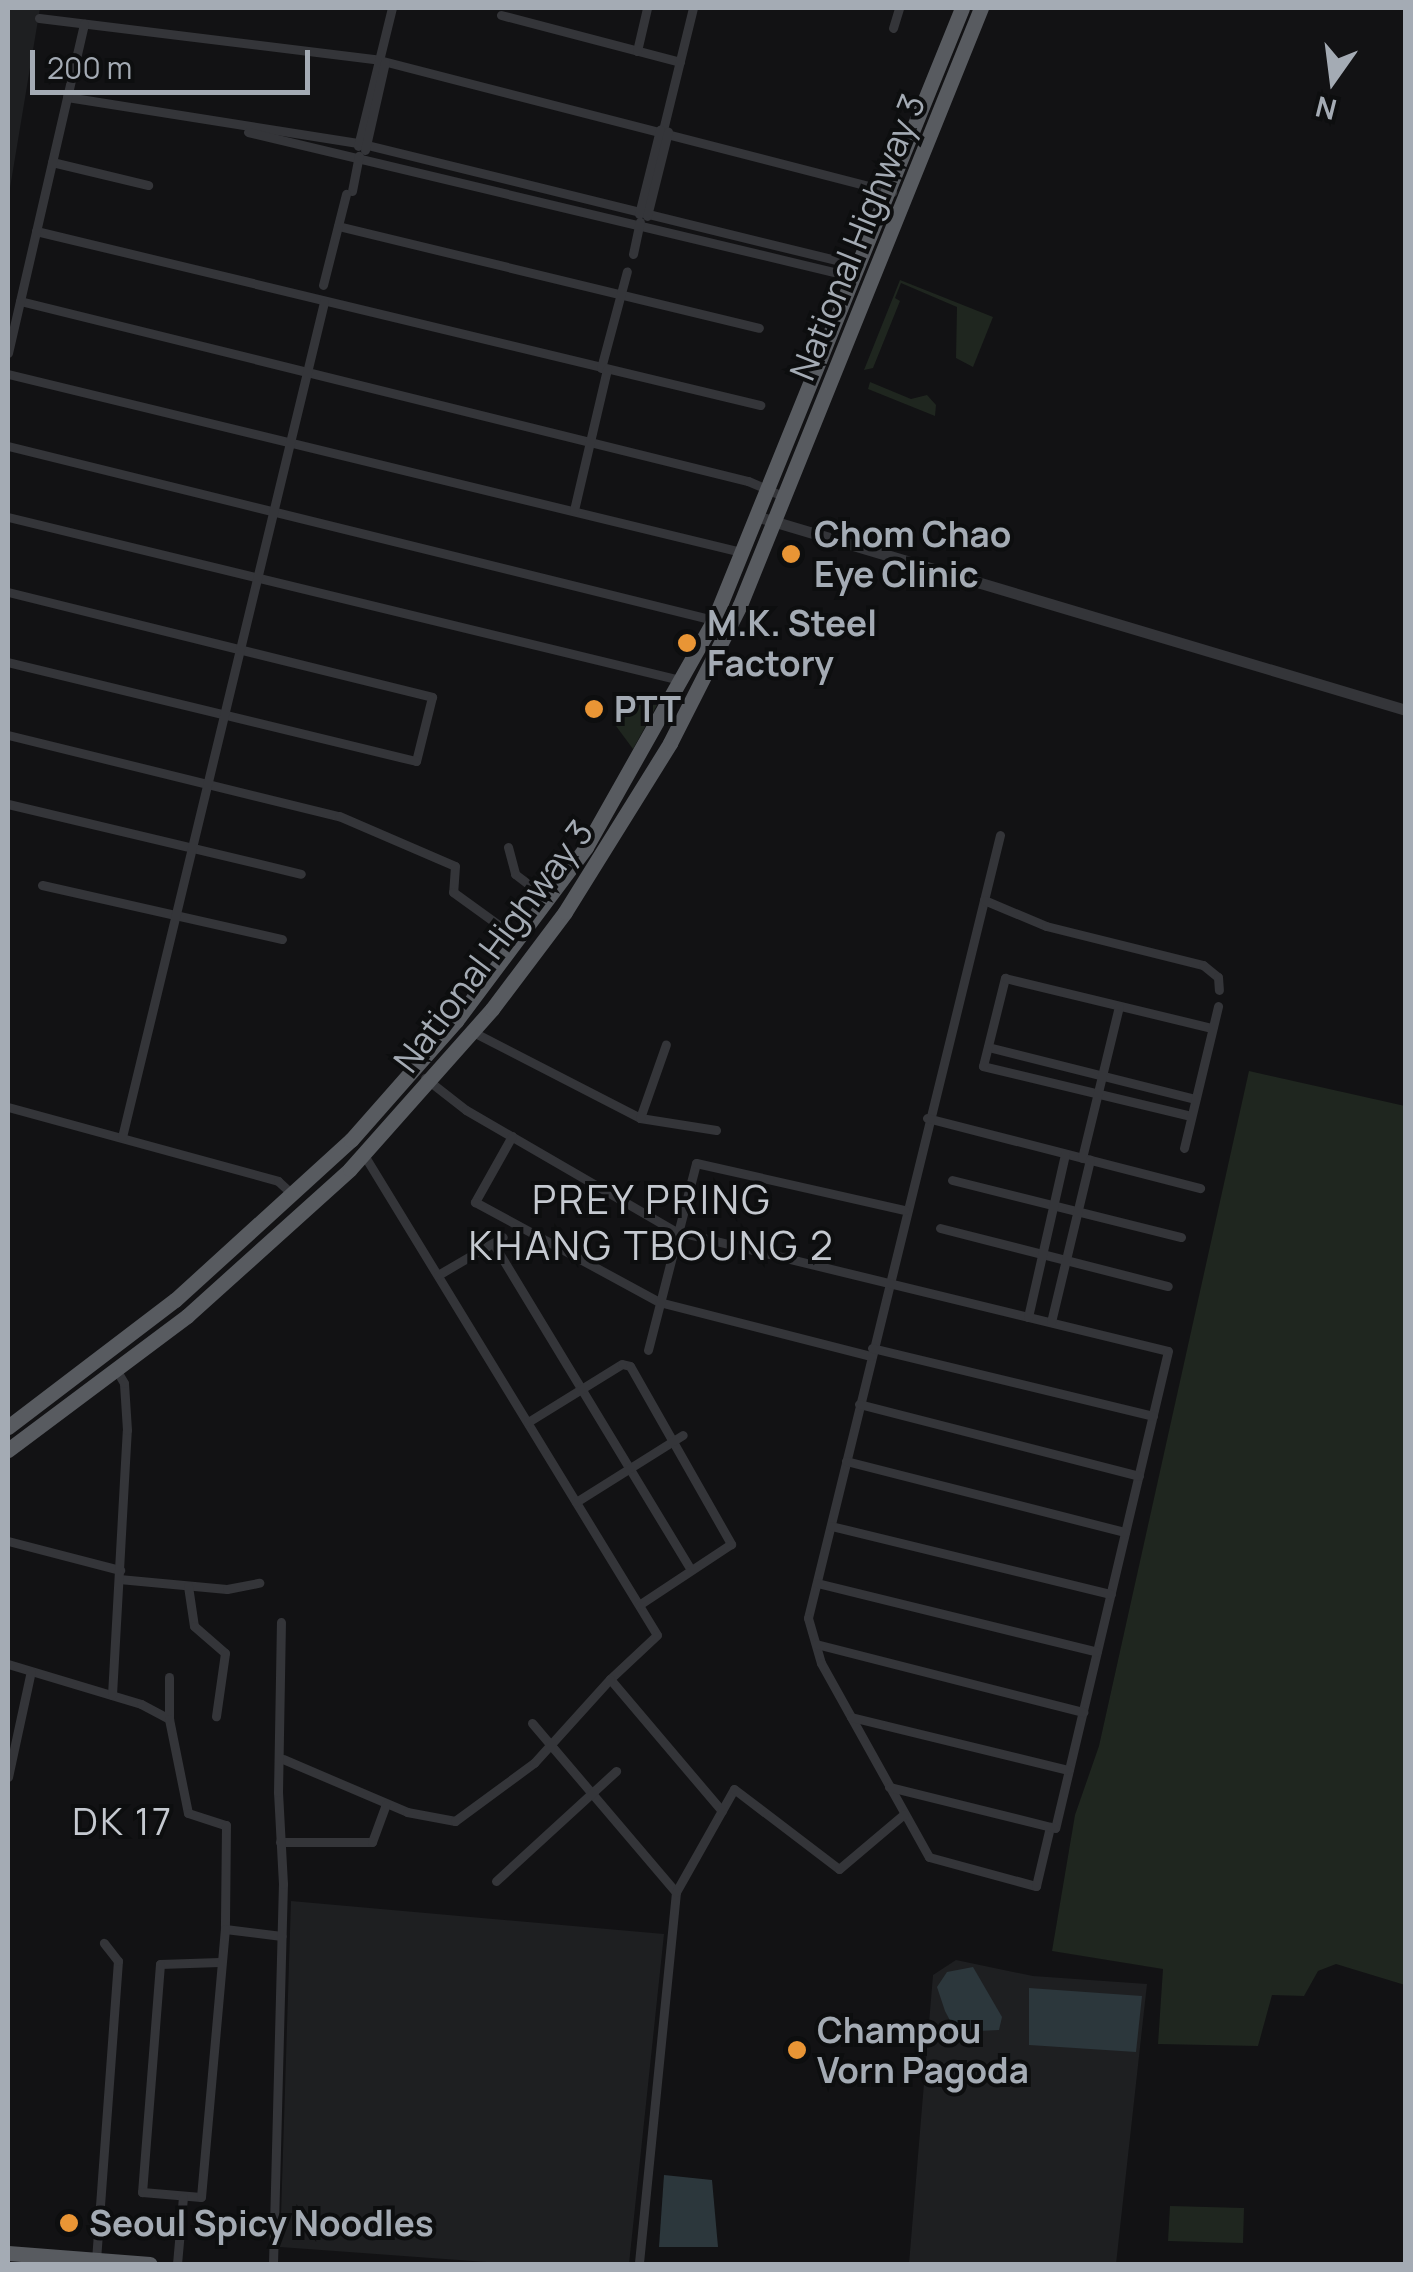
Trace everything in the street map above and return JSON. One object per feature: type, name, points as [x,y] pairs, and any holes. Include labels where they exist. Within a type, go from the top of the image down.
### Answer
[{"type":"highway","name":"National Highway 3","points":[[8,1450],[216,1291],[364,1155],[473,1032],[566,912],[642,793],[708,672],[775,524],[898,194],[962,8]]},
{"type":"highway","name":"National Highway 3","points":[[8,1427],[175,1300],[293,1196],[414,1070],[549,900],[625,786],[714,620],[858,272],[898,194],[980,8]]},
{"type":"highway","points":[[8,2253],[150,2264]]},
{"type":"street","points":[[323,285],[362,144],[392,8]]},
{"type":"street","points":[[637,51],[647,8]]},
{"type":"street","points":[[633,254],[693,8]]},
{"type":"street","points":[[893,28],[899,8]]},
{"type":"street","points":[[501,15],[680,62]]},
{"type":"street","points":[[40,18],[382,61],[898,194]]},
{"type":"street","points":[[8,353],[84,24]]},
{"type":"street","points":[[67,97],[362,144],[644,211],[858,272]]},
{"type":"street","points":[[172,115],[858,272]]},
{"type":"street","points":[[52,162],[148,185]]},
{"type":"street","points":[[338,226],[759,328]]},
{"type":"street","points":[[36,231],[760,405]]},
{"type":"street","points":[[574,510],[626,271]]},
{"type":"street","points":[[20,301],[590,441],[770,490],[785,498]]},
{"type":"street","points":[[122,1137],[204,781],[324,302]]},
{"type":"street","points":[[8,374],[744,552]]},
{"type":"street","points":[[8,446],[714,620]]},
{"type":"street","points":[[8,517],[683,681]]},
{"type":"street","points":[[759,517],[1406,710]]},
{"type":"street","points":[[8,592],[432,697],[416,760],[8,662]]},
{"type":"street","points":[[8,735],[338,816],[455,866],[453,892],[520,941]]},
{"type":"street","points":[[8,804],[301,874]]},
{"type":"street","points":[[1000,834],[927,1118],[808,1618],[851,1718],[932,1859],[1036,1886],[1050,1827]]},
{"type":"street","points":[[508,847],[514,874],[549,900]]},
{"type":"street","points":[[42,885],[282,938]]},
{"type":"street","points":[[984,900],[1046,926],[1203,966],[1218,977],[1219,990]]},
{"type":"street","points":[[1191,1116],[983,1066],[1004,978],[1212,1028]]},
{"type":"street","points":[[1052,1322],[1118,1006]]},
{"type":"street","points":[[1184,1148],[1218,1006]]},
{"type":"street","points":[[473,1032],[640,1118],[716,1130]]},
{"type":"street","points":[[640,1118],[666,1044]]},
{"type":"street","points":[[988,1047],[1195,1099]]},
{"type":"street","points":[[414,1070],[512,1136],[675,1231],[1168,1351],[1055,1828],[889,1787]]},
{"type":"street","points":[[8,1106],[278,1181],[293,1196]]},
{"type":"street","points":[[927,1118],[1200,1188]]},
{"type":"street","points":[[512,1136],[475,1202],[659,1302],[1153,1416]]},
{"type":"street","points":[[1028,1317],[1065,1154]]},
{"type":"street","points":[[282,1759],[386,1804],[455,1821],[552,1746],[610,1680],[657,1639],[364,1155]]},
{"type":"street","points":[[648,1350],[689,1174],[696,1163],[707,1162],[905,1210]]},
{"type":"street","points":[[952,1180],[1181,1237]]},
{"type":"street","points":[[940,1228],[1168,1286]]},
{"type":"street","points":[[438,1275],[498,1240],[582,1389],[692,1570]]},
{"type":"street","points":[[528,1422],[626,1363],[732,1544],[639,1605]]},
{"type":"street","points":[[112,1695],[127,1430],[124,1382],[116,1369]]},
{"type":"street","points":[[859,1404],[1138,1476]]},
{"type":"street","points":[[576,1502],[683,1435]]},
{"type":"street","points":[[846,1461],[1125,1532]]},
{"type":"street","points":[[830,1526],[1111,1594]]},
{"type":"street","points":[[8,1541],[119,1575],[188,1586],[259,1583]]},
{"type":"street","points":[[817,1584],[1097,1652]]},
{"type":"street","points":[[188,1586],[194,1626],[225,1654],[216,1716]]},
{"type":"street","points":[[272,2264],[282,1936],[282,1622]]},
{"type":"street","points":[[816,1644],[1082,1712]]},
{"type":"street","points":[[8,1664],[112,1695],[169,1719]]},
{"type":"street","points":[[8,1777],[31,1671]]},
{"type":"street","points":[[169,1677],[169,1719],[188,1813],[226,1825],[225,1929],[219,1962],[203,2192],[197,2198],[138,2189],[160,1964],[219,1962]]},
{"type":"street","points":[[610,1680],[722,1811]]},
{"type":"street","points":[[851,1718],[1069,1770]]},
{"type":"street","points":[[532,1723],[676,1892]]},
{"type":"street","points":[[496,1881],[616,1771]]},
{"type":"street","points":[[640,2264],[676,1892],[734,1789],[839,1869],[904,1814]]},
{"type":"street","points":[[280,1842],[372,1842],[386,1804]]},
{"type":"street","points":[[225,1929],[282,1936]]},
{"type":"street","points":[[96,2260],[118,1961],[104,1942]]},
{"type":"street","points":[[177,2264],[183,2197]]},
{"type":"shaded area","points":[[8,8],[40,8],[8,200]]},
{"type":"shaded area","points":[[900,280],[993,317],[973,367],[956,358],[957,307],[901,283],[895,298],[900,301],[873,368],[864,370]]},
{"type":"shaded area","points":[[870,382],[911,399],[927,395],[936,405],[935,416],[868,389]]},
{"type":"shaded area","points":[[621,705],[657,705],[633,749],[616,726]]},
{"type":"shaded area","points":[[1249,1071],[1405,1106],[1405,1985],[1336,1964],[1318,1971],[1304,1996],[1272,1995],[1258,2046],[1158,2044],[1163,1969],[1052,1951],[1075,1815],[1099,1746]]},
{"type":"shaded area","points":[[291,1901],[664,1934],[629,2264],[513,2264],[280,2247]]},
{"type":"shaded area","points":[[956,1960],[1033,1976],[1147,1984],[1116,2264],[909,2264],[933,1975]]},
{"type":"shaded area","points":[[973,1967],[1002,2017],[999,2030],[956,2032],[945,2011],[937,1987],[947,1972]]},
{"type":"shaded area","points":[[1029,1988],[1142,1996],[1136,2052],[1029,2045]]},
{"type":"shaded area","points":[[664,2175],[712,2180],[718,2247],[659,2247]]},
{"type":"shaded area","points":[[1170,2206],[1244,2208],[1243,2243],[1168,2241]]},
{"type":"place","name":"Chom Chao Eye Clinic","points":[[791,554]]},
{"type":"place","name":"M.K. Steel Factory","points":[[687,643]]},
{"type":"place","name":"PTT","points":[[594,709]]},
{"type":"place","name":"Champou Vorn Pagoda","points":[[797,2050]]},
{"type":"place","name":"Seoul Spicy Noodles","points":[[69,2223]]},
{"type":"district","name":"PREY PRING KHANG TBOUNG 2","points":[[652,1222]]},
{"type":"district","name":"DK 17","points":[[123,1821]]}]
